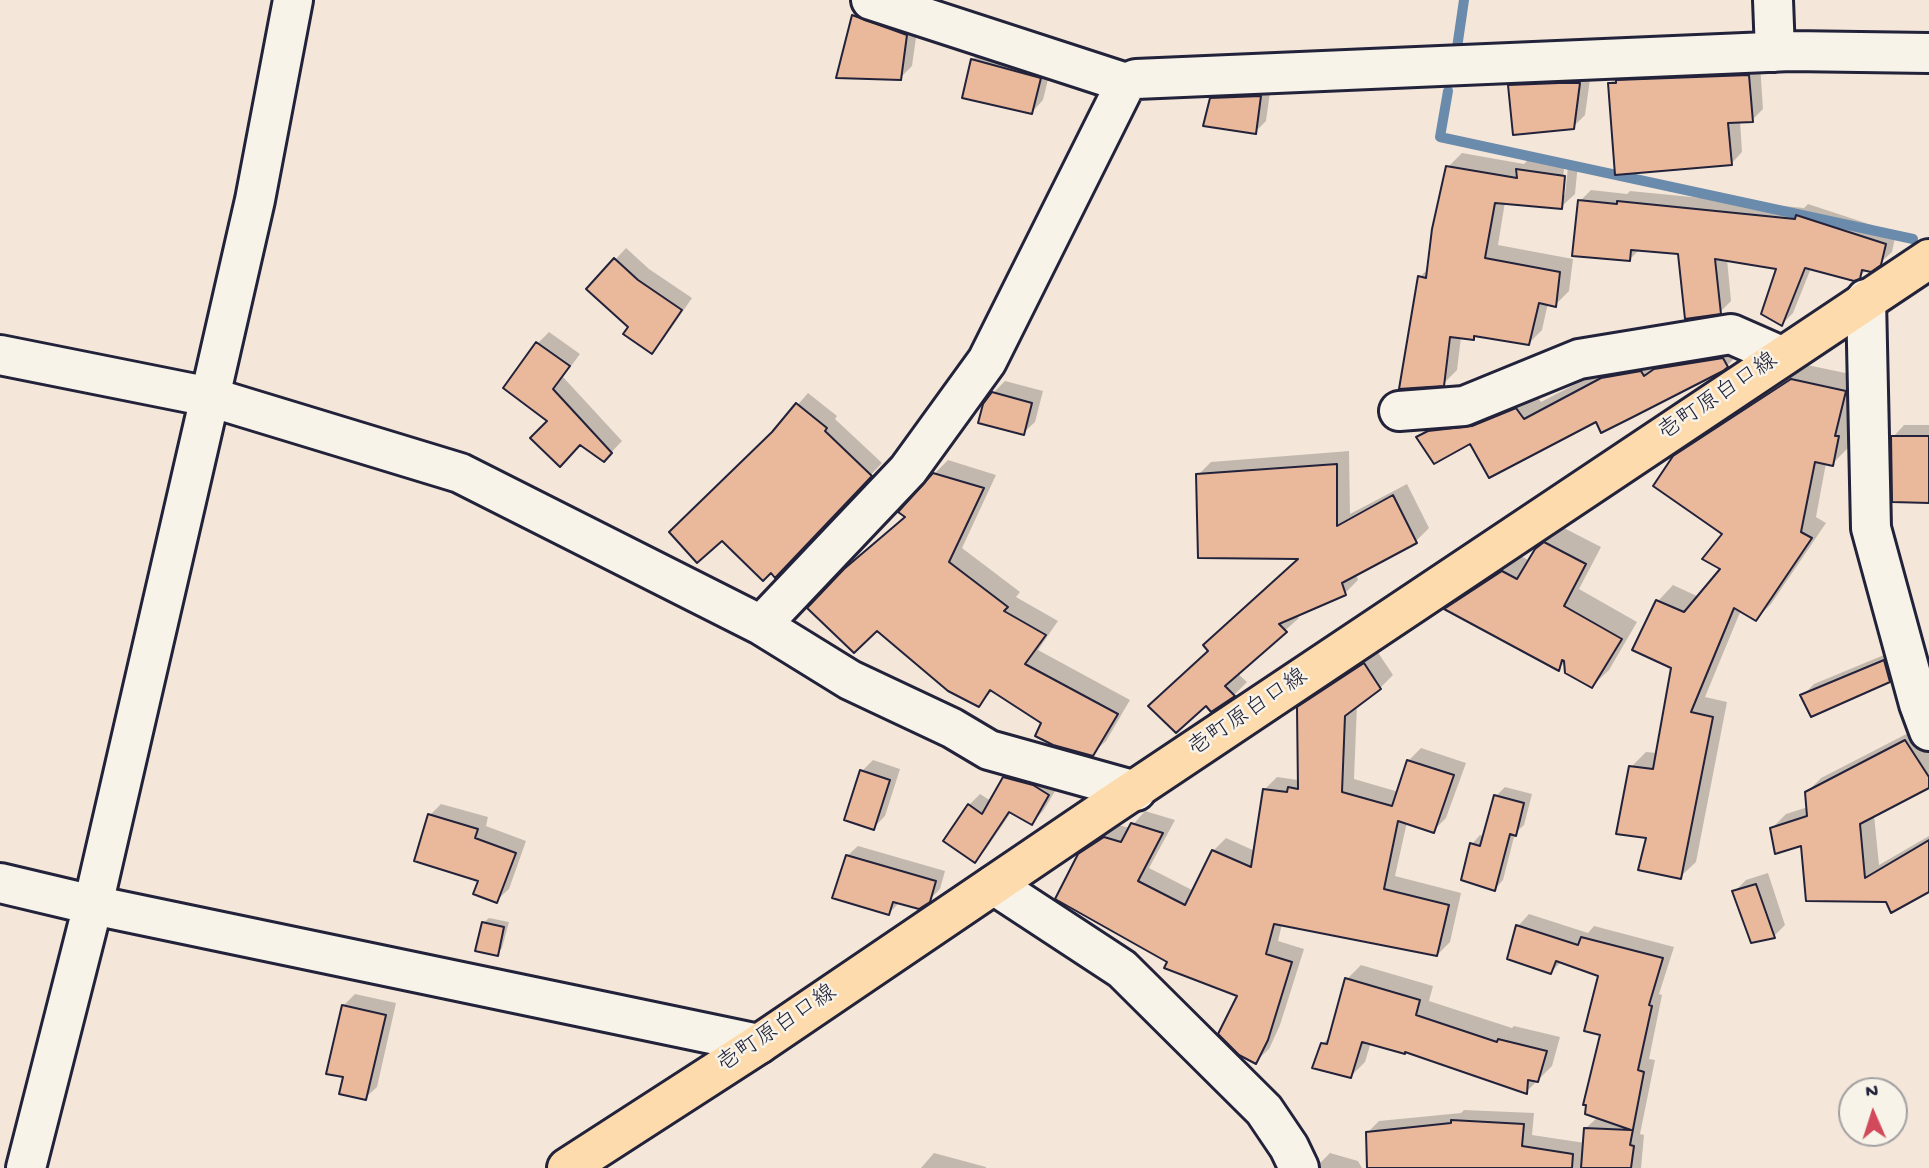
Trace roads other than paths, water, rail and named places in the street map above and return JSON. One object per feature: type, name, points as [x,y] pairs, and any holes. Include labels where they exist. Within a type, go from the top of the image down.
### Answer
[{"type":"main road","name":"壱町原白口線","points":[[567,1168],[759,1044],[1929,259]]},
{"type":"street","points":[[26,1168],[93,905],[210,397],[255,200],[293,0]]},
{"type":"street","points":[[871,0],[1126,83],[1136,79],[1776,52],[1929,53]]},
{"type":"street","points":[[1773,0],[1776,52]]},
{"type":"street","points":[[761,625],[908,470],[987,361],[1126,83]]},
{"type":"street","points":[[1866,299],[1871,528],[1919,704],[1929,731]]},
{"type":"street","points":[[1399,411],[1464,406],[1579,359],[1731,334],[1781,356]]},
{"type":"street","points":[[0,355],[210,397],[460,473],[761,625],[850,680],[952,728],[989,750],[1136,791]]},
{"type":"street","points":[[0,883],[93,905],[759,1044]]},
{"type":"street","points":[[994,885],[1122,969],[1264,1110],[1289,1147],[1299,1168]]},
{"type":"waterway","points":[[1457,48],[1464,0]]},
{"type":"waterway","points":[[1448,91],[1440,137],[1913,239]]}]
